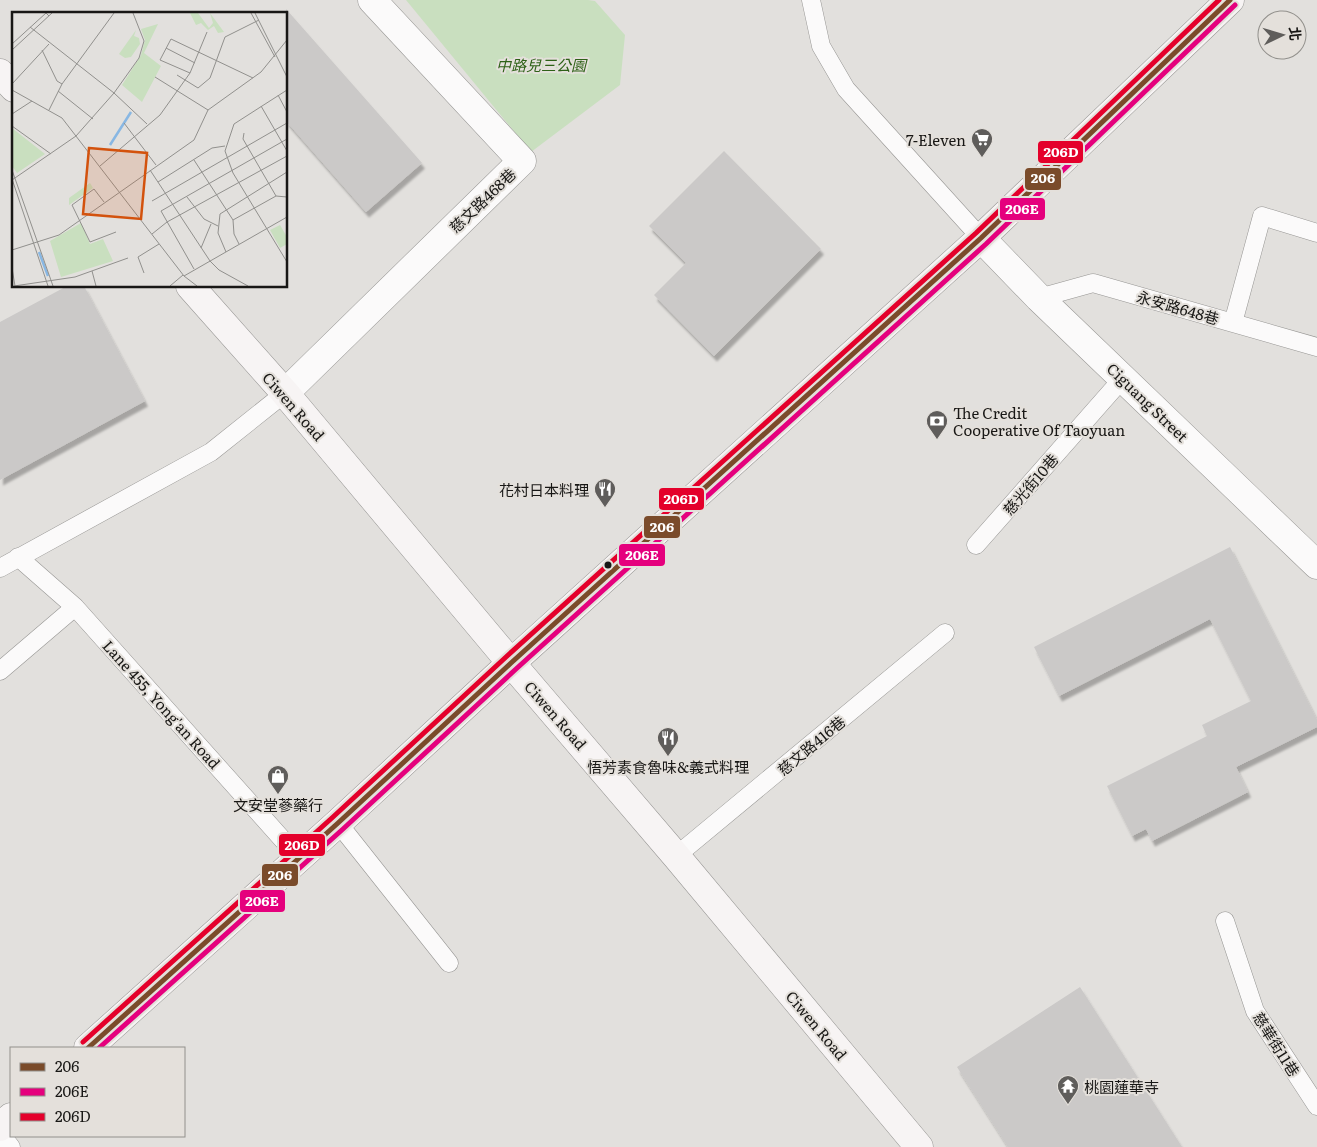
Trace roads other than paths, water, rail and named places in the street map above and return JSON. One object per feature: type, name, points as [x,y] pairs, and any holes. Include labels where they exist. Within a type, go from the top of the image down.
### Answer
[{"type":"main road","points":[[89,1047],[981,238],[1230,0]]},
{"type":"main road","points":[[0,73],[12,86]]},
{"type":"main road","name":"Ciwen Road","points":[[192,288],[285,394],[511,664],[676,856],[919,1147]]},
{"type":"main road","points":[[0,1127],[10,1118]]},
{"type":"street","name":"慈文路468巷","points":[[285,394],[522,162],[372,0]]},
{"type":"street","name":"Ciguang Street","points":[[981,238],[1039,298],[1317,565]]},
{"type":"lane","points":[[811,0],[821,46],[846,89],[981,238]]},
{"type":"lane","points":[[1233,323],[1262,216],[1317,234]]},
{"type":"lane","name":"永安路648巷","points":[[1039,298],[1094,283],[1317,347]]},
{"type":"lane","name":"慈光街10巷","points":[[976,545],[1123,378]]},
{"type":"lane","points":[[0,568],[211,452],[285,394]]},
{"type":"lane","name":"Lane 455, Yong'an Road","points":[[18,557],[75,607],[299,858]]},
{"type":"lane","points":[[0,671],[75,607]]},
{"type":"lane","name":"慈文路416巷","points":[[676,856],[945,633]]},
{"type":"lane","points":[[338,823],[449,962]]},
{"type":"lane","name":"慈華街11巷","points":[[1225,921],[1255,1011],[1317,1106]]},
{"type":"lane","points":[[0,1133],[12,1147]]},
{"type":"place","name":"7-Eleven","points":[[982,158]]},
{"type":"place","name":"The Credit Cooperative Of Taoyuan","points":[[937,440]]},
{"type":"place","name":"花村日本料理","points":[[605,508]]},
{"type":"place","name":"悟芳素食魯味&義式料理","points":[[668,757]]},
{"type":"place","name":"文安堂蔘藥行","points":[[278,795]]},
{"type":"place","name":"桃園蓮華寺","points":[[1068,1105]]},
{"type":"park label","name":"中路兒三公園","points":[[541,64]]}]
